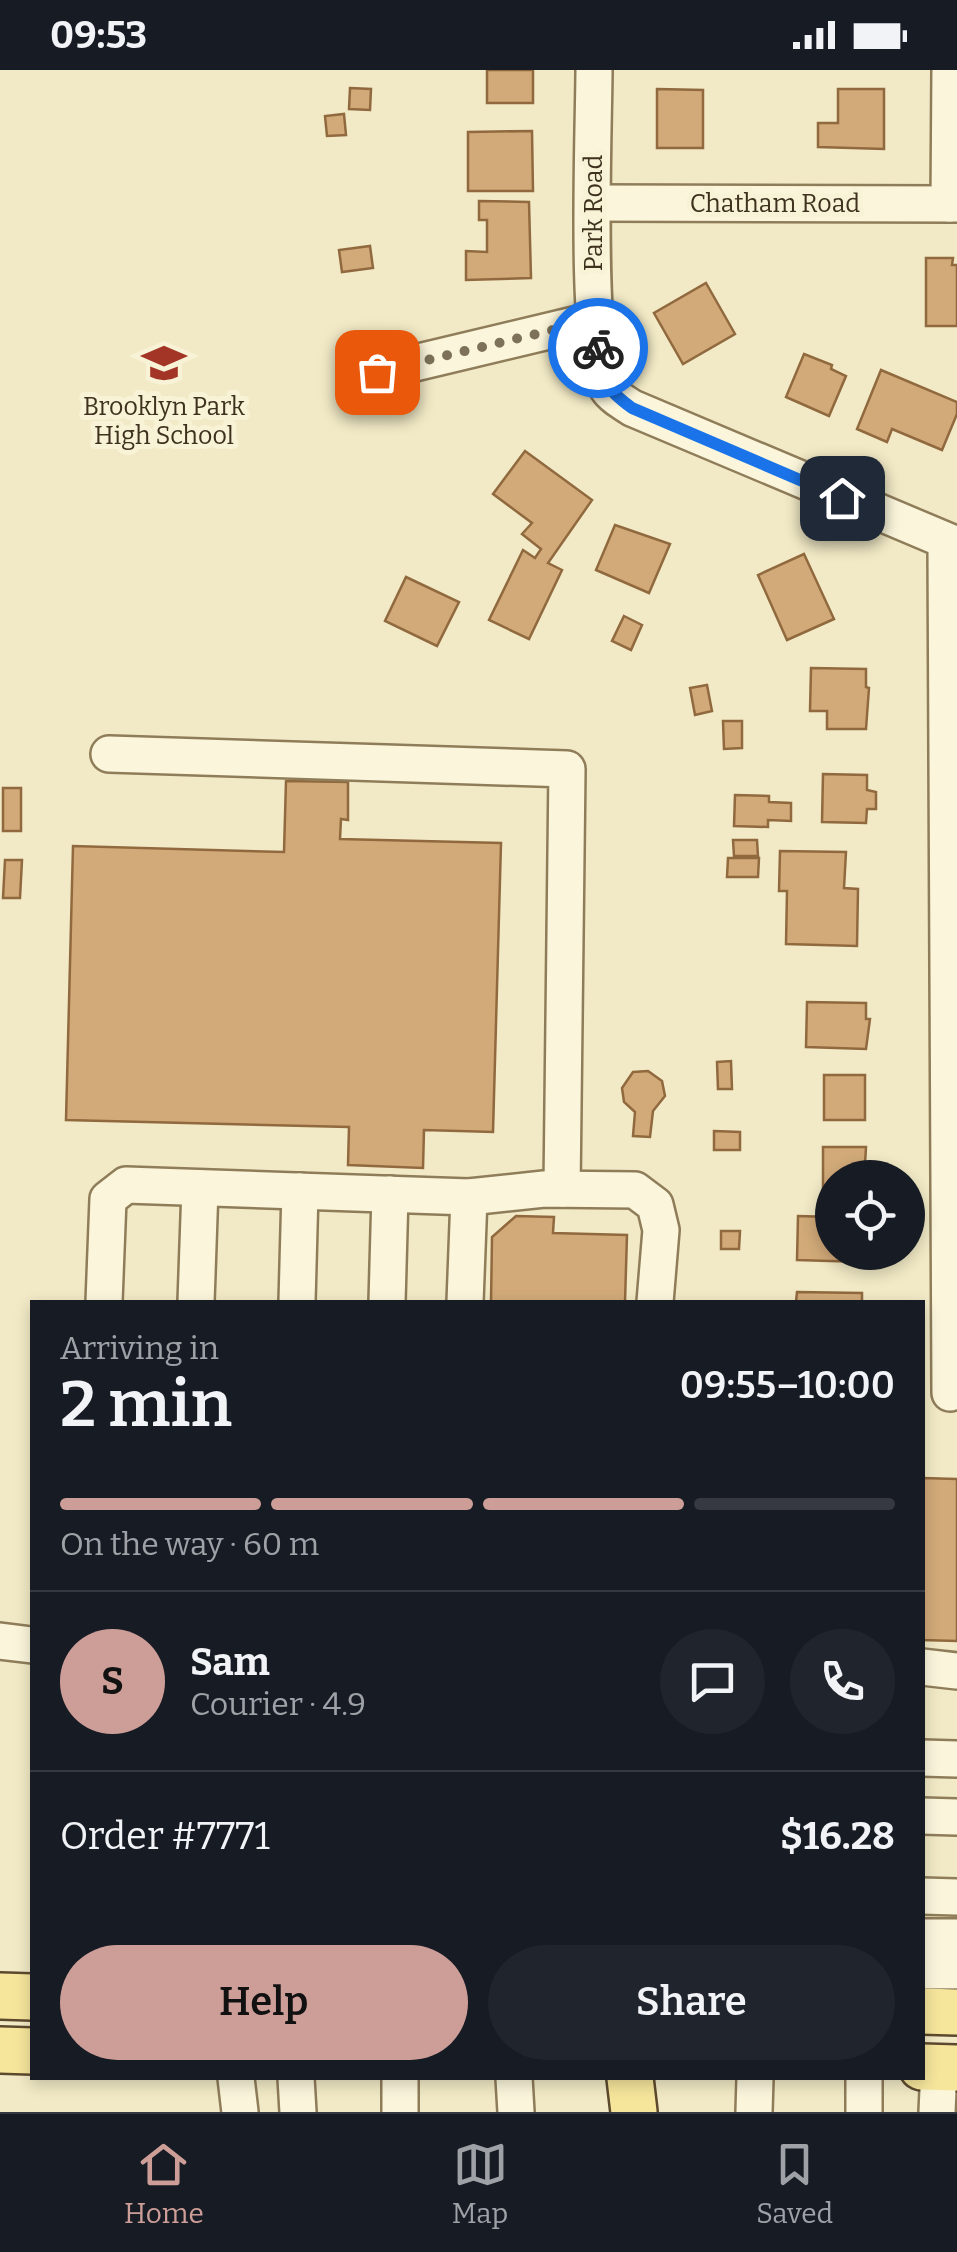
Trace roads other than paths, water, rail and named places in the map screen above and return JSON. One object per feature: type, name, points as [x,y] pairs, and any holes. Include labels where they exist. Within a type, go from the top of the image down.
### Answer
[{"type":"main road","points":[[0,1996],[30,1997]]},
{"type":"main road","points":[[925,2012],[957,2012]]},
{"type":"main road","points":[[0,2050],[30,2051]]},
{"type":"main road","points":[[630,2080],[634,2112]]},
{"type":"street","name":"Park Road","points":[[594,70],[595,320],[600,369],[608,391],[632,408],[952,544]]},
{"type":"street","points":[[950,70],[953,204]]},
{"type":"street","name":"Chatham Road","points":[[594,204],[953,204]]},
{"type":"street","points":[[377,372],[595,320]]},
{"type":"street","points":[[943,1393],[952,544]]},
{"type":"street","points":[[108,754],[567,770],[562,1190]]},
{"type":"street","points":[[104,1300],[108,1199],[126,1186],[469,1197],[562,1190],[635,1190],[655,1204],[660,1230],[656,1300]]},
{"type":"street","points":[[196,1300],[200,1188]]},
{"type":"street","points":[[296,1300],[300,1191]]},
{"type":"street","points":[[387,1300],[390,1194]]},
{"type":"street","points":[[465,1300],[469,1197]]},
{"type":"street","points":[[0,1641],[30,1646]]},
{"type":"street","points":[[925,1667],[957,1671]]},
{"type":"street","points":[[925,1758],[957,1758]]},
{"type":"street","points":[[925,1816],[957,1817]]},
{"type":"street","points":[[925,1896],[957,1897]]},
{"type":"street","points":[[925,1937],[957,1936]]},
{"type":"street","points":[[925,1971],[957,1971]]},
{"type":"street","points":[[937,2112],[940,2068]]},
{"type":"street","points":[[236,2080],[240,2112]]},
{"type":"street","points":[[296,2080],[298,2112]]},
{"type":"street","points":[[400,2080],[400,2112]]},
{"type":"street","points":[[514,2080],[516,2112]]},
{"type":"street","points":[[754,2112],[756,2080]]},
{"type":"street","points":[[864,2080],[864,2112]]},
{"type":"place","name":"Brooklyn Park High School","points":[[164,363]]}]
